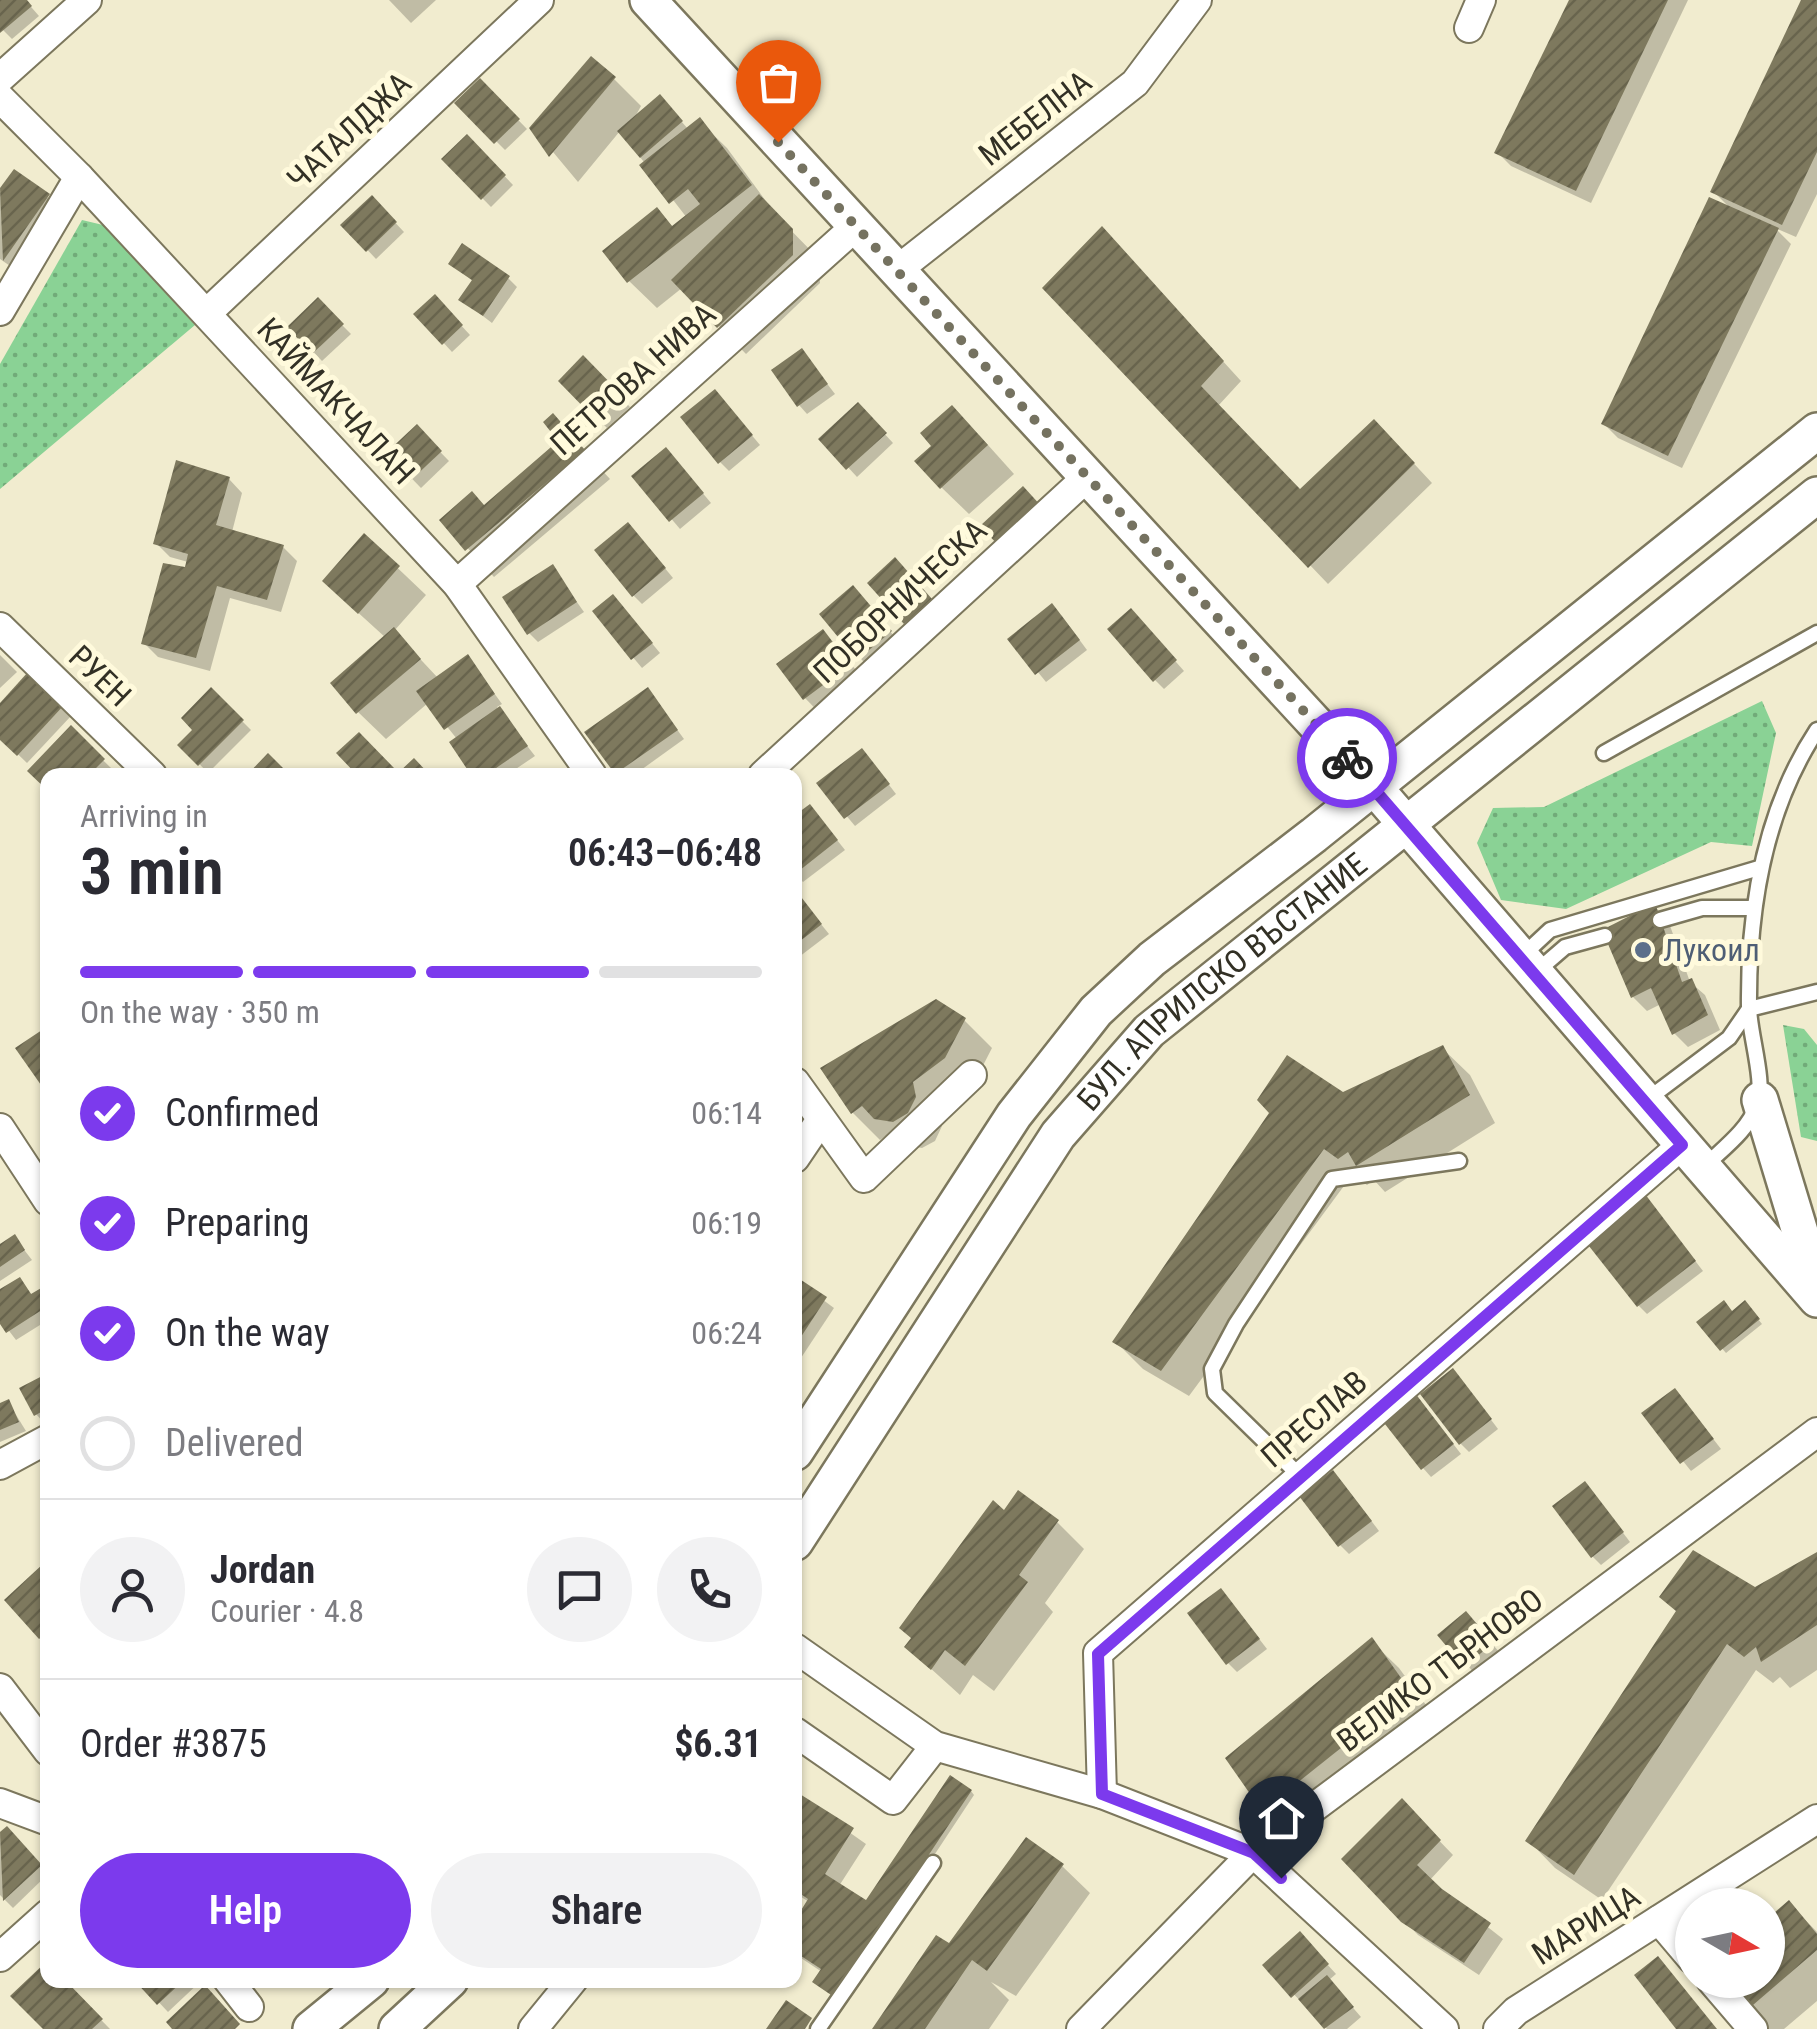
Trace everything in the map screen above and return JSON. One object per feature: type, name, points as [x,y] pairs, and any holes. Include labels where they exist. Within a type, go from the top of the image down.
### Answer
[{"type":"street","points":[[0,78],[87,0]]},
{"type":"street","name":"ЧАТАЛДЖА","points":[[207,313],[538,0]]},
{"type":"street","points":[[648,0],[1085,479],[1373,786],[1817,1300]]},
{"type":"street","name":"МЕБЕЛНА","points":[[896,272],[1135,83],[1197,0]]},
{"type":"street","points":[[1469,28],[1481,0]]},
{"type":"street","name":"КАЙМАКЧАЛАН","points":[[0,98],[80,177],[457,584],[587,768]]},
{"type":"street","points":[[0,312],[80,177]]},
{"type":"street","name":"ПЕТРОВА НИВА","points":[[457,584],[856,226]]},
{"type":"street","name":"БУЛ. АПРИЛСКО ВЪСТАНИЕ","points":[[802,1441],[1054,1059],[1152,959],[1817,431]]},
{"type":"street","name":"ПОБОРНИЧЕСКА","points":[[771,768],[1085,479]]},
{"type":"street","name":"БУЛ. АПРИЛСКО ВЪСТАНИЕ","points":[[802,1531],[1058,1135],[1106,1074],[1190,994],[1406,826],[1817,495]]},
{"type":"street","name":"РУЕН","points":[[0,627],[145,768]]},
{"type":"street","points":[[802,1093],[864,1178],[972,1076]]},
{"type":"street","points":[[1760,1100],[1817,1288]]},
{"type":"street","points":[[802,1148],[820,1121]]},
{"type":"street","points":[[0,1128],[40,1188]]},
{"type":"street","name":"ПРЕСЛАВ","points":[[1102,1794],[1098,1654],[1301,1477],[1692,1157]]},
{"type":"street","name":"ВЕЛИКО ТЪРНОВО","points":[[1082,2029],[1254,1853],[1817,1432]]},
{"type":"street","points":[[0,1465],[40,1444]]},
{"type":"street","points":[[802,1653],[935,1746],[1102,1794],[1254,1853],[1444,2029]]},
{"type":"street","points":[[0,1688],[40,1740]]},
{"type":"street","points":[[802,1737],[893,1800],[935,1746]]},
{"type":"street","points":[[0,1803],[40,1817]]},
{"type":"street","name":"МАРИЦА","points":[[1498,2029],[1516,2011],[1817,1819]]},
{"type":"street","points":[[1659,1920],[1675,1939]]},
{"type":"street","points":[[0,1958],[40,1921]]},
{"type":"street","points":[[234,1988],[249,2007]]},
{"type":"street","points":[[310,2029],[360,1988]]},
{"type":"street","points":[[397,2029],[441,1988]]},
{"type":"street","points":[[533,2029],[566,1988]]},
{"type":"street","points":[[1726,1998],[1753,2029]]},
{"type":"lane","points":[[1604,752],[1817,633]]},
{"type":"lane","points":[[1692,1157],[1743,1129],[1760,1100],[1749,1010],[1760,868],[1780,803],[1816,735]]},
{"type":"lane","points":[[1527,966],[1550,930],[1760,868]]},
{"type":"lane","points":[[1660,920],[1702,908],[1754,908]]},
{"type":"lane","points":[[1527,966],[1604,936]]},
{"type":"lane","points":[[1643,1102],[1729,1038],[1749,1010],[1817,992]]},
{"type":"lane","points":[[1301,1477],[1216,1393],[1212,1369],[1236,1324],[1332,1179],[1459,1160]]},
{"type":"lane","points":[[818,2029],[933,1863]]},
{"type":"green space","points":[[82,220],[103,225],[195,325],[0,489],[0,364]]},
{"type":"green space","points":[[1762,701],[1776,733],[1752,846],[1711,842],[1566,909],[1501,900],[1477,843],[1493,808],[1544,807]]},
{"type":"green space","points":[[1783,1025],[1804,1029],[1817,1045],[1817,1141],[1801,1137]]},
{"type":"building","points":[[0,0],[27,0],[32,6],[0,33]]},
{"type":"building","points":[[1569,0],[1668,0],[1576,191],[1494,153]]},
{"type":"building","points":[[1801,0],[1817,0],[1817,152],[1782,225],[1710,192]]},
{"type":"building","points":[[591,56],[616,77],[549,157],[529,128]]},
{"type":"building","points":[[480,78],[520,119],[494,144],[454,103]]},
{"type":"building","points":[[660,94],[683,121],[640,158],[617,131]]},
{"type":"building","points":[[700,117],[752,185],[627,283],[602,251],[657,207],[672,226],[700,204],[688,189],[669,204],[639,165]]},
{"type":"building","points":[[467,134],[506,175],[481,200],[441,159]]},
{"type":"building","points":[[14,169],[50,194],[3,261],[0,188]]},
{"type":"building","points":[[759,194],[793,229],[793,255],[717,328],[671,280]]},
{"type":"building","points":[[372,195],[397,222],[366,252],[340,225]]},
{"type":"building","points":[[1709,197],[1779,228],[1668,456],[1601,424]]},
{"type":"building","points":[[1102,226],[1224,361],[1201,386],[1300,489],[1374,419],[1415,463],[1308,568],[1042,288]]},
{"type":"building","points":[[462,243],[510,276],[483,316],[458,300],[472,280],[448,264]]},
{"type":"building","points":[[435,294],[463,325],[442,345],[413,314]]},
{"type":"building","points":[[318,297],[344,324],[312,354],[287,327]]},
{"type":"building","points":[[802,348],[828,384],[797,407],[771,370]]},
{"type":"building","points":[[583,355],[623,396],[597,421],[558,381]]},
{"type":"building","points":[[715,389],[753,435],[718,464],[680,417]]},
{"type":"building","points":[[858,402],[887,433],[846,470],[818,439]]},
{"type":"building","points":[[952,405],[988,445],[940,489],[914,461],[931,446],[920,433]]},
{"type":"building","points":[[553,413],[585,450],[465,551],[439,520],[472,491],[484,505],[558,441],[543,422]]},
{"type":"building","points":[[417,424],[442,451],[410,481],[385,454]]},
{"type":"building","points":[[666,447],[704,493],[669,522],[631,476]]},
{"type":"building","points":[[176,460],[230,477],[216,525],[284,545],[267,600],[217,586],[196,658],[141,644],[163,563],[185,567],[188,554],[153,544]]},
{"type":"building","points":[[1023,486],[1042,507],[1000,547],[980,526]]},
{"type":"building","points":[[628,522],[666,568],[632,597],[594,550]]},
{"type":"building","points":[[364,533],[400,566],[358,614],[322,581]]},
{"type":"building","points":[[895,557],[932,599],[904,624],[867,583]]},
{"type":"building","points":[[553,564],[577,602],[527,635],[502,597]]},
{"type":"building","points":[[853,585],[892,631],[857,660],[819,614]]},
{"type":"building","points":[[613,594],[653,643],[631,660],[592,611]]},
{"type":"building","points":[[1052,603],[1080,640],[1035,675],[1007,639]]},
{"type":"building","points":[[1131,608],[1177,660],[1153,682],[1107,629]]},
{"type":"building","points":[[394,627],[421,659],[356,714],[330,683]]},
{"type":"building","points":[[823,629],[850,665],[803,700],[776,664]]},
{"type":"building","points":[[468,654],[495,694],[444,730],[416,691]]},
{"type":"building","points":[[28,672],[64,705],[17,756],[0,740],[0,703]]},
{"type":"building","points":[[211,687],[244,720],[198,766],[177,745],[192,730],[181,718]]},
{"type":"building","points":[[648,687],[678,730],[624,768],[611,768],[584,732]]},
{"type":"building","points":[[500,706],[528,746],[496,768],[466,768],[449,742]]},
{"type":"building","points":[[71,725],[105,759],[96,768],[40,768],[40,783],[27,771]]},
{"type":"building","points":[[359,732],[394,768],[350,768],[336,753]]},
{"type":"building","points":[[862,748],[890,784],[844,819],[816,783]]},
{"type":"building","points":[[268,753],[283,768],[254,768]]},
{"type":"building","points":[[414,758],[423,768],[403,768]]},
{"type":"building","points":[[810,804],[838,840],[802,868],[802,810]]},
{"type":"building","points":[[802,898],[822,924],[802,940]]},
{"type":"building","points":[[1655,903],[1682,982],[1692,978],[1708,1015],[1672,1035],[1651,988],[1631,998],[1602,930]]},
{"type":"building","points":[[936,999],[966,1018],[945,1058],[913,1082],[916,1097],[908,1113],[893,1122],[874,1119],[862,1106],[851,1114],[820,1068]]},
{"type":"building","points":[[40,1031],[40,1084],[15,1048]]},
{"type":"building","points":[[1443,1045],[1470,1095],[1356,1166],[1348,1152],[1338,1159],[1324,1149],[1161,1371],[1112,1342],[1269,1113],[1257,1100],[1287,1055],[1343,1092]]},
{"type":"building","points":[[1645,1194],[1696,1261],[1637,1307],[1585,1241]]},
{"type":"building","points":[[15,1234],[25,1250],[0,1267],[0,1244]]},
{"type":"building","points":[[20,1277],[31,1294],[40,1289],[40,1311],[6,1333],[0,1324],[0,1289]]},
{"type":"building","points":[[802,1281],[827,1297],[802,1335]]},
{"type":"building","points":[[1724,1300],[1732,1311],[1745,1300],[1760,1319],[1720,1351],[1696,1322]]},
{"type":"building","points":[[1453,1368],[1492,1419],[1459,1445],[1420,1394]]},
{"type":"building","points":[[40,1377],[40,1413],[34,1416],[19,1388]]},
{"type":"building","points":[[1675,1388],[1714,1439],[1680,1464],[1641,1413]]},
{"type":"building","points":[[1415,1393],[1454,1444],[1421,1470],[1381,1419]]},
{"type":"building","points":[[9,1399],[19,1422],[0,1430],[0,1403]]},
{"type":"building","points":[[1333,1470],[1372,1521],[1338,1547],[1299,1496]]},
{"type":"building","points":[[1585,1481],[1624,1532],[1591,1558],[1552,1506]]},
{"type":"building","points":[[1018,1490],[1059,1520],[1019,1575],[1028,1582],[965,1666],[945,1650],[931,1670],[904,1647],[911,1638],[899,1628],[993,1500],[1004,1510]]},
{"type":"building","points":[[1693,1550],[1755,1587],[1817,1552],[1817,1625],[1761,1662],[1756,1647],[1744,1657],[1727,1644],[1574,1875],[1525,1841],[1676,1611],[1659,1597]]},
{"type":"building","points":[[40,1567],[40,1638],[39,1639],[4,1600]]},
{"type":"building","points":[[1221,1588],[1260,1639],[1226,1665],[1187,1613]]},
{"type":"building","points":[[1466,1611],[1493,1643],[1464,1667],[1437,1635]]},
{"type":"building","points":[[1372,1637],[1411,1692],[1262,1811],[1225,1758]]},
{"type":"building","points":[[950,1775],[972,1790],[834,1997],[812,1982],[821,1969],[802,1957],[802,1909],[808,1899],[802,1895],[802,1795],[854,1828],[825,1874],[866,1900]]},
{"type":"building","points":[[1402,1798],[1441,1840],[1417,1865],[1442,1889],[1491,1923],[1464,1963],[1401,1922],[1341,1859]]},
{"type":"building","points":[[7,1826],[40,1863],[3,1901],[0,1832]]},
{"type":"building","points":[[1026,1837],[1064,1864],[987,1971],[972,1960],[925,2029],[872,2029],[936,1935],[949,1943]]},
{"type":"building","points":[[1789,1900],[1817,1934],[1817,1950],[1785,1977],[1785,1903]]},
{"type":"building","points":[[1300,1931],[1329,1964],[1291,1998],[1262,1965]]},
{"type":"building","points":[[1658,1956],[1675,1977],[1675,1998],[1692,1998],[1717,2029],[1676,2029],[1634,1975]]},
{"type":"building","points":[[40,1968],[40,1988],[73,1988],[103,2019],[92,2029],[43,2029],[10,1996]]},
{"type":"building","points":[[1327,1975],[1354,2007],[1324,2029],[1298,1999]]},
{"type":"building","points":[[141,1988],[175,1988],[157,2005]]},
{"type":"building","points":[[202,1988],[208,1988],[240,2024],[235,2029],[172,2029],[166,2022]]},
{"type":"building","points":[[1735,1998],[1761,1998],[1746,2011]]},
{"type":"building","points":[[786,2000],[812,2018],[805,2029],[766,2029]]},
{"type":"way so far","points":[[778,142],[1085,479],[1347,758]]},
{"type":"place","name":"Лукоил","points":[[1643,950]]},
{"type":"route","points":[[1281,1878],[1254,1853],[1102,1794],[1098,1654],[1682,1145],[1347,758]]}]
